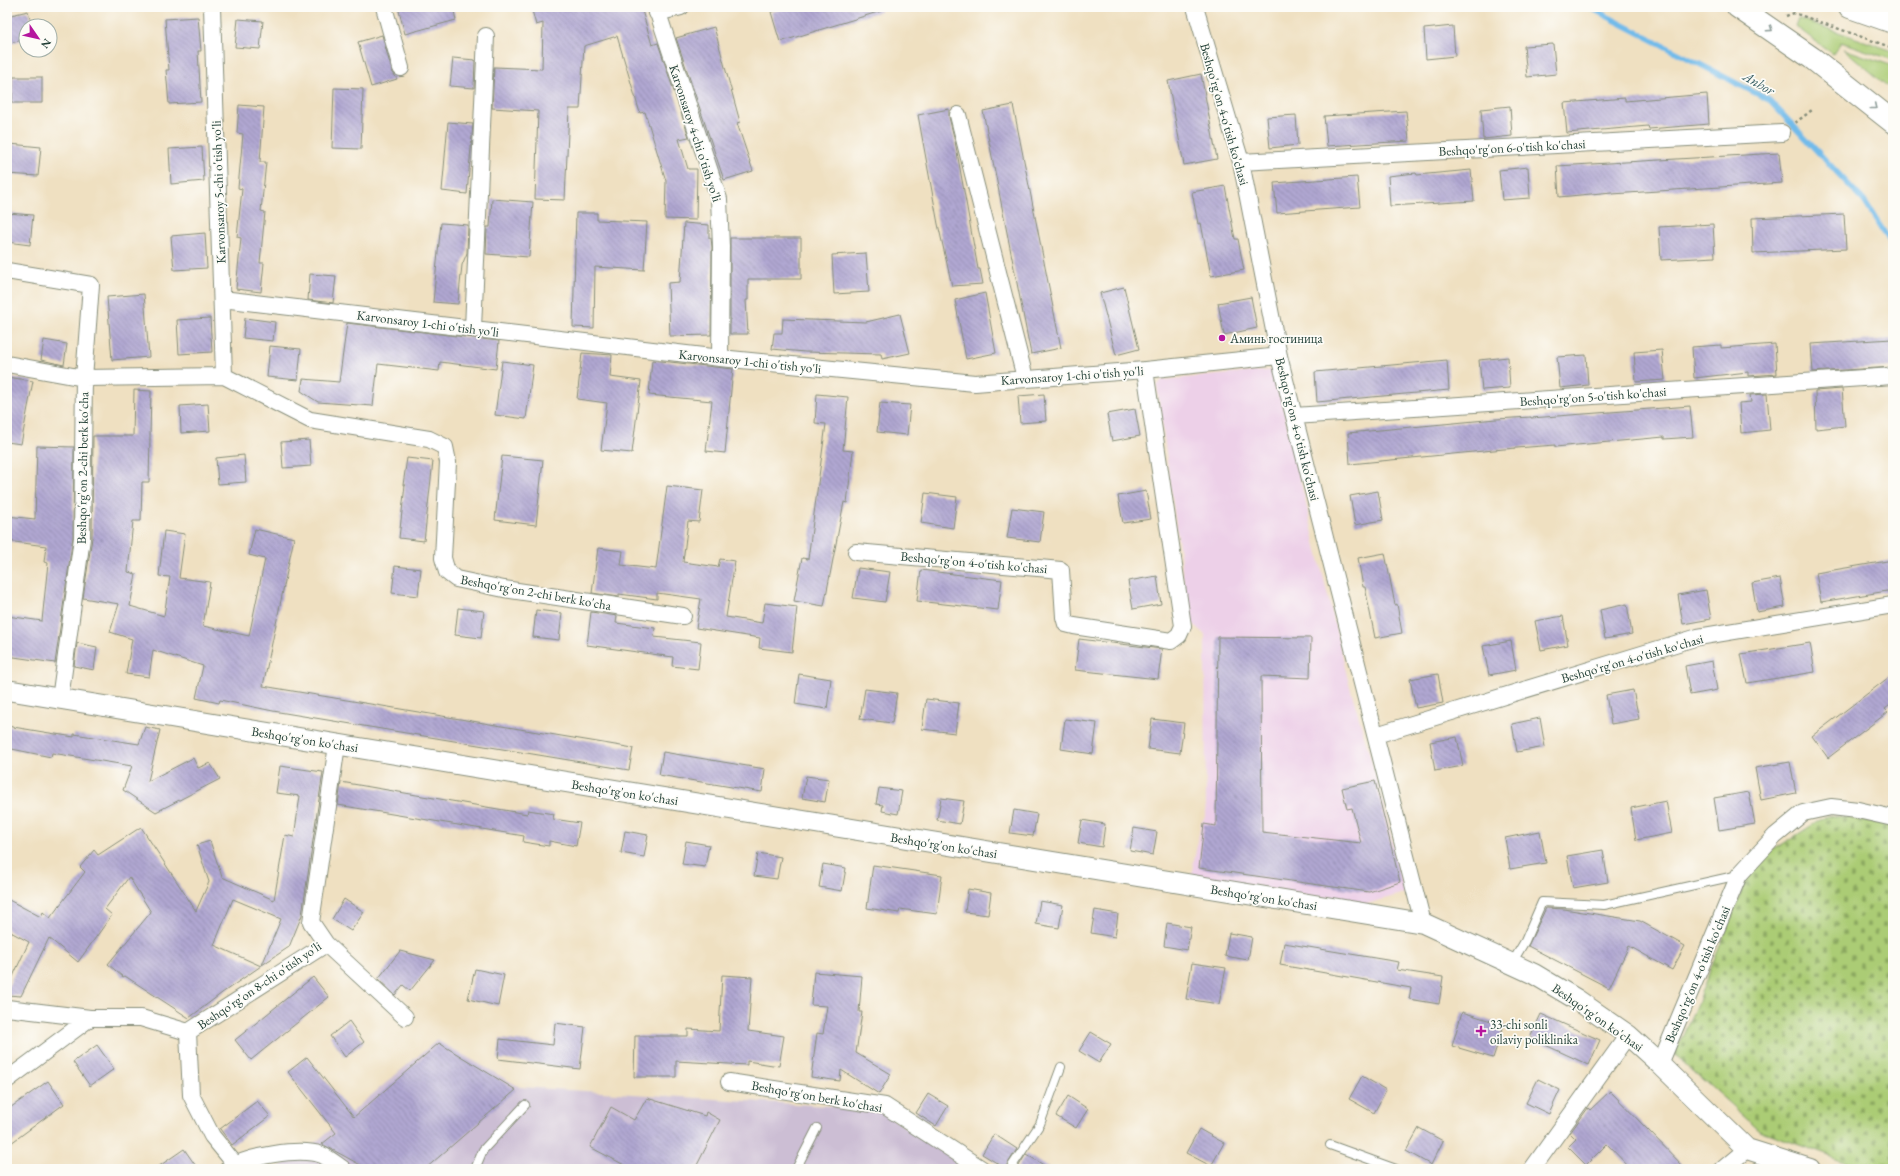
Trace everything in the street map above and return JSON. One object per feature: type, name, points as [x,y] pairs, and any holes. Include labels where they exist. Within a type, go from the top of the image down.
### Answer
[{"type":"highway","points":[[1738,7],[1812,58],[1893,122]]},
{"type":"highway","points":[[1850,7],[1893,22]]},
{"type":"street","name":"Karvonsaroy 5-chi o'tish yo'li","points":[[212,7],[224,376]]},
{"type":"street","points":[[384,7],[401,68]]},
{"type":"street","points":[[656,10],[681,7]]},
{"type":"street","name":"Beshqo'rg'on 4-o'tish ko'chasi","points":[[1195,7],[1241,162],[1279,356],[1376,735],[1422,924]]},
{"type":"street","name":"Karvonsaroy 4-chi o'tish yo'li","points":[[656,10],[720,199],[720,358]]},
{"type":"street","points":[[473,328],[486,36]]},
{"type":"street","points":[[958,115],[1025,378]]},
{"type":"street","name":"Beshqo'rg'on 6-o'tish ko'chasi","points":[[1241,162],[1787,129]]},
{"type":"street","points":[[7,271],[91,285],[84,378],[7,364]]},
{"type":"street","name":"Karvonsaroy 1-chi o'tish yo'li","points":[[222,299],[720,358],[975,383],[1145,370],[1279,356]]},
{"type":"street","name":"Beshqo'rg'on 4-o'tish ko'chasi","points":[[856,552],[1061,570],[1064,617],[1066,624],[1171,640],[1179,636],[1183,626],[1145,370]]},
{"type":"street","name":"Beshqo'rg'on 2-chi berk ko'cha","points":[[60,699],[82,538],[84,378],[224,376],[310,420],[429,439],[445,447],[448,462],[443,558],[447,572],[456,579],[504,589],[683,616]]},
{"type":"street","name":"Beshqo'rg'on 5-o'tish ko'chasi","points":[[1294,416],[1893,376]]},
{"type":"street","name":"Beshqo'rg'on 4-o'tish ko'chasi","points":[[1376,735],[1698,637],[1893,605]]},
{"type":"street","name":"Beshqo'rg'on ko'chasi","points":[[7,690],[1422,924],[1534,974],[1576,998],[1628,1035],[1747,1149],[1810,1169]]},
{"type":"street","name":"Beshqo'rg'on 8-chi o'tish yo'li","points":[[7,1008],[90,1018],[141,1018],[188,1032],[326,944],[311,922],[337,745]]},
{"type":"street","name":"Beshqo'rg'on 4-o'tish ko'chasi","points":[[1660,1064],[1739,875],[1776,836],[1803,813],[1831,807],[1858,810],[1893,818]]},
{"type":"street","points":[[326,944],[405,1017]]},
{"type":"street","points":[[7,1080],[90,1018]]},
{"type":"street","points":[[188,1032],[191,1095],[212,1136],[232,1167],[259,1156],[294,1152],[322,1155],[343,1169]]},
{"type":"street","points":[[1532,1169],[1628,1035]]},
{"type":"street","name":"Beshqo'rg'on berk ko'chasi","points":[[729,1082],[885,1106],[982,1169]]},
{"type":"street","points":[[1723,1169],[1747,1149]]},
{"type":"lane","points":[[1512,964],[1525,941],[1542,902],[1604,905],[1739,875]]},
{"type":"lane","points":[[1010,1169],[1040,1124],[1062,1067]]},
{"type":"lane","points":[[475,1169],[484,1150],[525,1105]]},
{"type":"lane","points":[[796,1169],[817,1128]]},
{"type":"lane","points":[[1330,1145],[1396,1169]]},
{"type":"path","points":[[1794,14],[1893,48]]},
{"type":"path","points":[[1787,129],[1812,110]]},
{"type":"shaded area","points":[[1274,370],[1347,676],[1377,781],[1405,893],[1363,905],[1191,876],[1201,824],[1206,814],[1205,635],[1189,620],[1157,386],[1162,380]]},
{"type":"shaded area","points":[[437,1040],[520,1087],[877,1109],[973,1169],[276,1169],[317,1141]]},
{"type":"green space","points":[[1798,18],[1893,51],[1893,60],[1841,42],[1833,54],[1795,26]]},
{"type":"green space","points":[[1844,49],[1893,66],[1893,91]]},
{"type":"green space","points":[[1828,815],[1893,825],[1893,1169],[1864,1169],[1759,1130],[1674,1054],[1696,1006],[1746,880],[1767,854]]},
{"type":"building","points":[[398,7],[453,7],[456,20],[405,34]]},
{"type":"building","points":[[531,7],[641,7],[652,45],[658,43],[689,137],[679,139],[688,169],[697,169],[696,220],[665,219],[666,181],[645,112],[640,113],[617,36],[584,46],[580,109],[569,109],[565,200],[535,199],[538,111],[492,108],[494,67],[542,69],[543,23],[536,25]]},
{"type":"building","points":[[788,7],[880,7],[881,11],[780,42],[771,12]]},
{"type":"building","points":[[28,11],[30,18],[18,18],[18,41],[7,44],[7,16]]},
{"type":"building","points":[[198,17],[201,51],[198,51],[201,102],[169,104],[166,70],[169,70],[165,19]]},
{"type":"building","points":[[238,19],[263,21],[260,49],[235,47]]},
{"type":"building","points":[[1453,26],[1455,56],[1426,59],[1424,29]]},
{"type":"building","points":[[714,27],[740,122],[737,123],[753,171],[724,180],[676,38]]},
{"type":"building","points":[[382,35],[392,71],[397,79],[371,87],[358,42]]},
{"type":"building","points":[[1553,44],[1556,74],[1527,77],[1524,46]]},
{"type":"building","points":[[453,58],[475,60],[474,88],[450,86]]},
{"type":"building","points":[[1201,74],[1217,159],[1184,165],[1168,81]]},
{"type":"building","points":[[13,77],[42,77],[42,103],[12,103]]},
{"type":"building","points":[[334,88],[363,89],[361,149],[332,148]]},
{"type":"building","points":[[1707,94],[1709,124],[1649,129],[1648,126],[1567,133],[1564,103],[1625,98],[1625,101]]},
{"type":"building","points":[[239,105],[264,107],[260,162],[266,162],[261,211],[265,212],[260,263],[264,263],[261,292],[236,289],[241,238],[237,237],[242,189],[238,188],[243,134],[237,133]]},
{"type":"building","points":[[1013,105],[1061,348],[1031,354],[983,111]]},
{"type":"building","points":[[1510,106],[1512,136],[1483,139],[1481,109]]},
{"type":"building","points":[[949,109],[949,117],[955,141],[978,269],[980,269],[983,284],[952,286],[938,224],[918,115]]},
{"type":"building","points":[[1406,111],[1409,141],[1327,146],[1324,116]]},
{"type":"building","points":[[1296,115],[1298,145],[1270,148],[1267,117]]},
{"type":"building","points":[[448,122],[473,124],[467,194],[442,191]]},
{"type":"building","points":[[10,144],[41,147],[38,176],[7,174]]},
{"type":"building","points":[[202,147],[204,181],[171,184],[169,149]]},
{"type":"building","points":[[1779,153],[1782,183],[1612,194],[1612,192],[1559,197],[1557,166]]},
{"type":"building","points":[[1528,167],[1530,198],[1502,200],[1499,170]]},
{"type":"building","points":[[1471,170],[1474,201],[1390,206],[1388,176]]},
{"type":"building","points":[[1357,177],[1360,207],[1277,213],[1274,183]]},
{"type":"building","points":[[1225,186],[1235,239],[1238,239],[1244,270],[1211,276],[1201,223],[1198,224],[1192,192]]},
{"type":"building","points":[[492,199],[533,202],[529,257],[486,254],[487,227],[490,227]]},
{"type":"building","points":[[7,213],[33,215],[30,245],[7,242]]},
{"type":"building","points":[[576,213],[597,213],[597,220],[647,222],[644,270],[595,267],[594,328],[573,327]]},
{"type":"building","points":[[1844,214],[1846,249],[1753,253],[1752,218]]},
{"type":"building","points":[[441,223],[468,225],[467,253],[462,265],[458,304],[433,302]]},
{"type":"building","points":[[684,223],[709,225],[709,238],[711,238],[712,247],[711,335],[670,336],[668,283],[680,282]]},
{"type":"building","points":[[1713,224],[1715,257],[1661,260],[1659,227]]},
{"type":"building","points":[[205,233],[207,268],[174,270],[171,236]]},
{"type":"building","points":[[730,238],[801,238],[801,279],[748,279],[748,300],[746,300],[748,334],[730,334]]},
{"type":"building","points":[[866,253],[869,292],[834,294],[832,255]]},
{"type":"building","points":[[310,274],[336,276],[333,303],[308,300]]},
{"type":"building","points":[[1124,287],[1139,349],[1116,355],[1100,293]]},
{"type":"building","points":[[985,293],[996,353],[966,359],[955,300]]},
{"type":"building","points":[[144,294],[149,357],[112,360],[107,297]]},
{"type":"building","points":[[1251,297],[1257,328],[1224,335],[1218,303]]},
{"type":"building","points":[[900,314],[910,353],[882,359],[881,354],[805,352],[772,349],[774,333],[782,333],[783,319],[866,322]]},
{"type":"building","points":[[210,318],[212,352],[179,354],[177,320]]},
{"type":"building","points":[[245,318],[275,322],[273,341],[243,338]]},
{"type":"building","points":[[347,323],[499,341],[496,369],[440,362],[439,371],[378,364],[373,406],[318,402],[301,391],[303,379],[339,382]]},
{"type":"building","points":[[1892,339],[1893,367],[1813,372],[1811,344]]},
{"type":"building","points":[[44,340],[67,344],[64,365],[41,360]]},
{"type":"building","points":[[1775,344],[1777,374],[1748,376],[1748,372],[1694,378],[1692,347],[1721,345],[1721,348]]},
{"type":"building","points":[[270,346],[301,349],[298,380],[267,377]]},
{"type":"building","points":[[1662,350],[1665,380],[1636,382],[1634,352]]},
{"type":"building","points":[[582,353],[612,355],[610,377],[641,381],[632,453],[601,450],[607,403],[577,399]]},
{"type":"building","points":[[1586,355],[1588,385],[1560,388],[1557,357]]},
{"type":"building","points":[[1508,357],[1510,388],[1482,390],[1479,360]]},
{"type":"building","points":[[652,360],[733,369],[725,453],[706,451],[712,401],[649,395]]},
{"type":"building","points":[[1447,360],[1449,390],[1317,402],[1315,372]]},
{"type":"building","points":[[502,361],[533,365],[526,419],[495,415]]},
{"type":"building","points":[[7,377],[33,381],[21,444],[7,442]]},
{"type":"building","points":[[1842,389],[1845,426],[1816,429],[1815,391]]},
{"type":"building","points":[[134,390],[151,391],[149,482],[142,482],[141,521],[133,521],[128,572],[136,574],[130,606],[164,616],[170,577],[159,576],[164,531],[185,534],[179,578],[210,582],[203,626],[249,636],[265,559],[249,555],[255,529],[294,538],[263,686],[633,748],[629,770],[273,711],[220,700],[219,703],[196,698],[203,666],[153,650],[149,677],[126,674],[132,639],[110,632],[119,604],[83,598],[92,538],[93,436],[133,436]]},
{"type":"building","points":[[817,394],[848,397],[843,450],[853,451],[847,503],[844,502],[824,606],[794,601],[802,558],[808,559],[826,424],[815,423]]},
{"type":"building","points":[[1044,394],[1046,421],[1020,423],[1018,396]]},
{"type":"building","points":[[1767,394],[1770,430],[1741,433],[1739,403],[1751,402],[1750,395]]},
{"type":"building","points":[[880,403],[910,405],[907,435],[877,432]]},
{"type":"building","points":[[208,404],[210,431],[181,433],[180,406]]},
{"type":"building","points":[[1690,406],[1693,437],[1664,439],[1664,437],[1555,447],[1555,445],[1504,449],[1350,464],[1348,433],[1496,419],[1531,418]]},
{"type":"building","points":[[1135,409],[1140,436],[1112,441],[1107,414]]},
{"type":"building","points":[[309,440],[311,466],[283,468],[281,442]]},
{"type":"building","points":[[37,446],[74,447],[73,537],[55,663],[7,656],[7,616],[42,621],[48,563],[44,562],[46,546],[7,541],[7,516],[35,519]]},
{"type":"building","points":[[244,455],[246,482],[218,484],[216,458]]},
{"type":"building","points":[[502,456],[543,460],[536,525],[495,520]]},
{"type":"building","points":[[407,458],[433,461],[424,541],[399,538],[405,485],[403,485]]},
{"type":"building","points":[[667,486],[703,490],[699,522],[688,521],[683,562],[718,567],[720,559],[735,561],[726,617],[762,623],[765,603],[797,607],[792,652],[759,648],[760,638],[696,628],[701,599],[657,593],[657,599],[619,594],[619,597],[592,593],[598,548],[623,551],[621,565],[656,569]]},
{"type":"building","points":[[1146,491],[1151,519],[1123,523],[1118,496]]},
{"type":"building","points":[[1378,491],[1383,520],[1355,525],[1350,496]]},
{"type":"building","points":[[925,493],[957,497],[953,528],[921,523]]},
{"type":"building","points":[[1012,508],[1044,512],[1040,542],[1007,538]]},
{"type":"building","points":[[1385,553],[1402,633],[1375,638],[1358,558]]},
{"type":"building","points":[[1893,560],[1893,590],[1821,602],[1816,573]]},
{"type":"building","points":[[395,566],[421,569],[418,596],[392,593]]},
{"type":"building","points":[[858,568],[890,572],[885,602],[853,598]]},
{"type":"building","points":[[921,570],[1002,580],[998,610],[917,601]]},
{"type":"building","points":[[1157,576],[1161,604],[1133,609],[1128,581]]},
{"type":"building","points":[[1780,578],[1785,607],[1757,612],[1752,583]]},
{"type":"building","points":[[1706,590],[1711,619],[1683,624],[1678,595]]},
{"type":"building","points":[[1627,604],[1632,634],[1605,639],[1600,610]]},
{"type":"building","points":[[458,608],[484,611],[481,638],[455,635]]},
{"type":"building","points":[[536,610],[562,613],[559,640],[533,637]]},
{"type":"building","points":[[591,612],[617,616],[616,623],[655,628],[654,637],[701,642],[698,669],[672,666],[673,657],[587,645]]},
{"type":"building","points":[[1563,616],[1568,645],[1541,650],[1535,621]]},
{"type":"building","points":[[1218,637],[1311,638],[1310,678],[1261,676],[1262,832],[1361,843],[1352,808],[1347,809],[1342,788],[1375,781],[1400,882],[1369,892],[1199,868],[1204,824],[1216,826]]},
{"type":"building","points":[[1079,639],[1162,649],[1158,679],[1075,670]]},
{"type":"building","points":[[1511,641],[1516,670],[1489,675],[1483,646]]},
{"type":"building","points":[[77,643],[97,647],[94,670],[74,666]]},
{"type":"building","points":[[1810,643],[1815,672],[1747,683],[1741,654]]},
{"type":"building","points":[[1712,661],[1717,690],[1690,695],[1685,666]]},
{"type":"building","points":[[799,674],[831,679],[827,709],[795,704]]},
{"type":"building","points":[[1438,674],[1443,703],[1416,708],[1410,679]]},
{"type":"building","points":[[1893,674],[1893,703],[1885,709],[1888,712],[1828,758],[1812,736]]},
{"type":"building","points":[[865,689],[897,693],[892,723],[860,719]]},
{"type":"building","points":[[1633,690],[1639,719],[1611,724],[1606,695]]},
{"type":"building","points":[[926,699],[959,703],[955,733],[922,729]]},
{"type":"building","points":[[1540,718],[1545,747],[1517,752],[1512,724]]},
{"type":"building","points":[[1065,719],[1097,723],[1093,754],[1061,749]]},
{"type":"building","points":[[1152,719],[1184,723],[1180,753],[1148,749]]},
{"type":"building","points":[[7,726],[74,737],[74,734],[139,744],[145,727],[160,730],[148,781],[193,758],[198,768],[210,763],[220,779],[156,812],[123,790],[132,766],[52,753],[51,757],[7,748]]},
{"type":"building","points":[[1457,737],[1463,766],[1435,771],[1430,742]]},
{"type":"building","points":[[663,752],[765,769],[762,792],[659,775]]},
{"type":"building","points":[[1790,762],[1796,793],[1761,800],[1755,768]]},
{"type":"building","points":[[280,766],[323,772],[302,915],[289,947],[262,965],[281,919],[233,899],[214,945],[261,966],[189,1018],[125,976],[123,977],[108,964],[151,912],[129,877],[105,909],[112,915],[78,962],[49,938],[21,996],[7,995],[7,989],[29,942],[7,930],[7,899],[41,917],[43,912],[50,918],[85,872],[80,867],[94,850],[98,855],[141,827],[196,911],[209,882],[197,845],[210,841],[222,877],[274,900],[285,835],[294,837],[300,796],[276,793]]},
{"type":"building","points":[[806,776],[829,779],[825,802],[802,798]]},
{"type":"building","points":[[341,782],[527,814],[528,810],[554,814],[553,819],[580,823],[576,846],[549,841],[549,846],[523,842],[524,836],[338,805]]},
{"type":"building","points":[[879,788],[902,791],[898,814],[882,811],[883,805],[876,804]]},
{"type":"building","points":[[1749,792],[1755,824],[1719,830],[1714,798]]},
{"type":"building","points":[[941,798],[964,801],[960,824],[937,820]]},
{"type":"building","points":[[1666,801],[1672,833],[1636,840],[1631,808]]},
{"type":"building","points":[[1014,810],[1037,814],[1033,836],[1010,833]]},
{"type":"building","points":[[1082,820],[1105,824],[1102,847],[1078,843]]},
{"type":"building","points":[[1134,828],[1157,832],[1153,855],[1130,851]]},
{"type":"building","points":[[625,831],[648,835],[644,857],[621,853]]},
{"type":"building","points":[[1540,831],[1546,863],[1510,869],[1505,838]]},
{"type":"building","points":[[686,841],[709,845],[705,867],[682,864]]},
{"type":"building","points":[[1603,850],[1608,882],[1573,888],[1567,856]]},
{"type":"building","points":[[758,853],[781,857],[777,879],[754,876]]},
{"type":"building","points":[[823,864],[846,868],[842,891],[819,887]]},
{"type":"building","points":[[873,865],[942,875],[937,914],[900,909],[899,913],[867,908]]},
{"type":"building","points":[[968,889],[991,893],[988,915],[965,912]]},
{"type":"building","points":[[344,899],[364,912],[351,931],[332,919]]},
{"type":"building","points":[[1040,901],[1063,905],[1059,928],[1036,924]]},
{"type":"building","points":[[1546,908],[1564,909],[1640,921],[1685,946],[1672,970],[1629,946],[1609,988],[1528,946]]},
{"type":"building","points":[[1095,910],[1118,914],[1115,937],[1091,933]]},
{"type":"building","points":[[1167,923],[1191,927],[1187,950],[1164,946]]},
{"type":"building","points":[[1229,933],[1252,937],[1248,960],[1225,956]]},
{"type":"building","points":[[1284,943],[1399,962],[1397,970],[1443,977],[1439,1004],[1409,999],[1411,988],[1280,965]]},
{"type":"building","points":[[400,951],[435,960],[410,991],[403,985],[395,995],[378,979]]},
{"type":"building","points":[[1192,963],[1226,968],[1219,1004],[1186,999]]},
{"type":"building","points":[[475,969],[504,975],[498,1006],[468,999]]},
{"type":"building","points":[[814,972],[862,976],[859,1012],[862,1012],[856,1053],[891,1074],[879,1094],[841,1070],[840,1081],[811,1077],[817,1033],[823,1034],[827,1006],[811,1005]]},
{"type":"building","points":[[722,975],[752,977],[748,1031],[784,1036],[779,1066],[747,1061],[747,1065],[676,1061],[676,1077],[634,1077],[635,1036],[688,1036],[688,1029],[719,1031]]},
{"type":"building","points":[[313,977],[329,997],[251,1060],[235,1040]]},
{"type":"building","points":[[1462,1012],[1504,1025],[1493,1058],[1452,1046]]},
{"type":"building","points":[[1541,1014],[1600,1040],[1589,1065],[1530,1038]]},
{"type":"building","points":[[349,1021],[364,1042],[345,1057],[330,1036]]},
{"type":"building","points":[[555,1023],[585,1027],[580,1069],[498,1059],[500,1039],[553,1045]]},
{"type":"building","points":[[1091,1032],[1111,1044],[1099,1063],[1079,1051]]},
{"type":"building","points":[[439,1043],[516,1090],[425,1169],[368,1169],[322,1144],[336,1133],[288,1072],[307,1057],[354,1117]]},
{"type":"building","points":[[97,1045],[114,1069],[90,1086],[73,1062]]},
{"type":"building","points":[[1362,1076],[1386,1090],[1374,1113],[1349,1099]]},
{"type":"building","points":[[1538,1079],[1560,1090],[1549,1114],[1526,1103]]},
{"type":"building","points":[[48,1081],[64,1104],[7,1146],[7,1110]]},
{"type":"building","points":[[1610,1091],[1686,1169],[1631,1169],[1607,1144],[1586,1165],[1568,1147],[1576,1139],[1570,1133],[1588,1108],[1590,1110]]},
{"type":"building","points":[[928,1094],[948,1106],[936,1126],[916,1113]]},
{"type":"building","points":[[1068,1096],[1088,1109],[1076,1128],[1056,1116]]},
{"type":"building","points":[[647,1098],[705,1116],[706,1112],[720,1120],[695,1169],[632,1169],[590,1147],[611,1107],[634,1120]]},
{"type":"building","points":[[257,1101],[270,1116],[232,1145],[220,1129]]},
{"type":"building","points":[[1419,1128],[1443,1141],[1431,1165],[1406,1151]]},
{"type":"building","points":[[1199,1129],[1224,1143],[1211,1166],[1186,1153]]},
{"type":"building","points":[[994,1134],[1017,1149],[1005,1168],[982,1154]]},
{"type":"building","points":[[184,1149],[198,1169],[155,1169]]},
{"type":"building","points":[[1026,1154],[1050,1169],[1017,1169]]},
{"type":"waterway","name":"Anhor","points":[[1589,7],[1769,100],[1864,201],[1893,246]]},
{"type":"place","name":"Аминь гостиница","points":[[1222,338]]},
{"type":"place","name":"33-chi sonli oilaviy poliklinika","points":[[1481,1031]]}]
